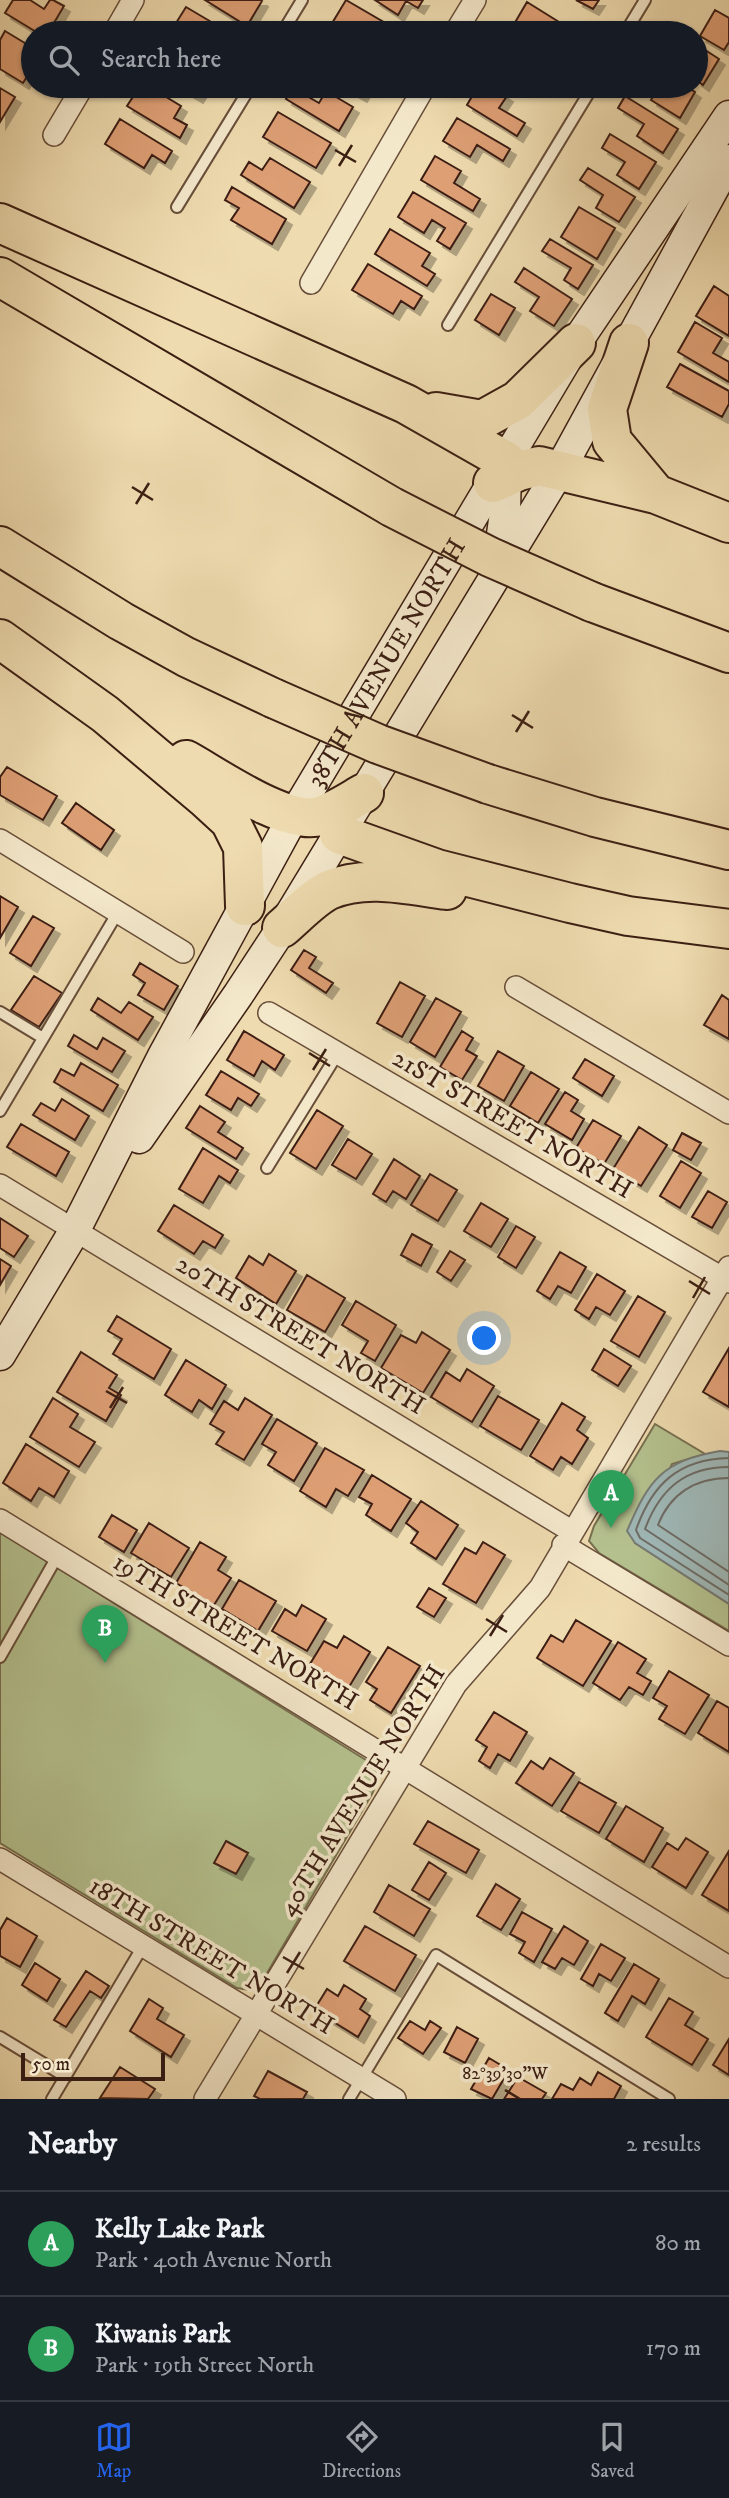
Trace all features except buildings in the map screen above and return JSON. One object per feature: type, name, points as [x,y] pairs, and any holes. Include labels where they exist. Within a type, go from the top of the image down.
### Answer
[{"type":"highway","points":[[0,223],[407,404],[452,416],[482,420],[518,400],[576,343]]},
{"type":"highway","points":[[0,277],[391,507],[490,557],[592,602],[729,653]]},
{"type":"highway","points":[[629,343],[607,409],[612,441],[656,494]]},
{"type":"highway","points":[[407,404],[502,473],[539,466],[656,494],[729,523]]},
{"type":"highway","points":[[0,546],[121,621],[186,657],[378,744],[488,784],[595,817],[729,850]]},
{"type":"highway","points":[[0,639],[105,714],[230,821],[243,848],[245,906]]},
{"type":"highway","points":[[105,714],[275,810],[293,817],[319,817],[345,812],[438,869],[628,916],[729,929]]},
{"type":"highway","points":[[282,928],[327,891],[356,883],[389,882],[570,903]]},
{"type":"main road","name":"38TH AVENUE NORTH","points":[[75,1230],[162,1058],[293,817],[502,473],[576,343],[729,116]]},
{"type":"main road","name":"38TH AVENUE NORTH","points":[[0,1355],[75,1230],[282,928],[345,812],[497,574],[559,471],[729,160]]},
{"type":"main road","points":[[497,574],[505,513],[502,473]]},
{"type":"main road","points":[[345,812],[334,796],[343,758],[366,695]]},
{"type":"street","points":[[121,21],[133,0]]},
{"type":"street","points":[[462,21],[475,0]]},
{"type":"street","points":[[54,135],[76,98]]},
{"type":"street","points":[[311,283],[418,98]]},
{"type":"street","points":[[0,840],[183,952]]},
{"type":"street","points":[[516,987],[729,1113]]},
{"type":"street","name":"21ST STREET NORTH","points":[[269,1013],[727,1276]]},
{"type":"street","name":"20TH STREET NORTH","points":[[0,1185],[568,1538],[729,1644]]},
{"type":"street","name":"40TH AVENUE NORTH","points":[[205,2099],[456,1684],[540,1588],[727,1276]]},
{"type":"street","name":"19TH STREET NORTH","points":[[0,1520],[729,1967]]},
{"type":"street","name":"18TH STREET NORTH","points":[[0,1859],[395,2099]]},
{"type":"lane","points":[[289,21],[302,0]]},
{"type":"lane","points":[[632,21],[645,0]]},
{"type":"lane","points":[[177,207],[244,98]]},
{"type":"lane","points":[[448,325],[586,98]]},
{"type":"lane","points":[[0,1111],[118,912]]},
{"type":"lane","points":[[0,1012],[43,1038]]},
{"type":"lane","points":[[267,1168],[338,1053]]},
{"type":"lane","points":[[0,1657],[58,1555]]},
{"type":"lane","points":[[52,2099],[143,1946]]},
{"type":"lane","points":[[349,2099],[436,1955],[668,2099]]},
{"type":"lane","points":[[0,2038],[66,2077]]},
{"type":"green space","points":[[655,1424],[705,1454],[672,1464],[635,1543],[729,1604],[729,1631],[599,1553],[589,1541],[594,1526]]},
{"type":"green space","points":[[0,1532],[369,1762],[375,1770],[377,1781],[372,1794],[263,1980],[249,1990],[237,1988],[0,1843]]},
{"type":"water","points":[[720,1451],[729,1452],[729,1604],[635,1543],[627,1531],[643,1498],[660,1475],[685,1460]]},
{"type":"place","name":"Kelly Lake Park","points":[[611,1528]]},
{"type":"place","name":"Kiwanis Park","points":[[105,1663]]}]
